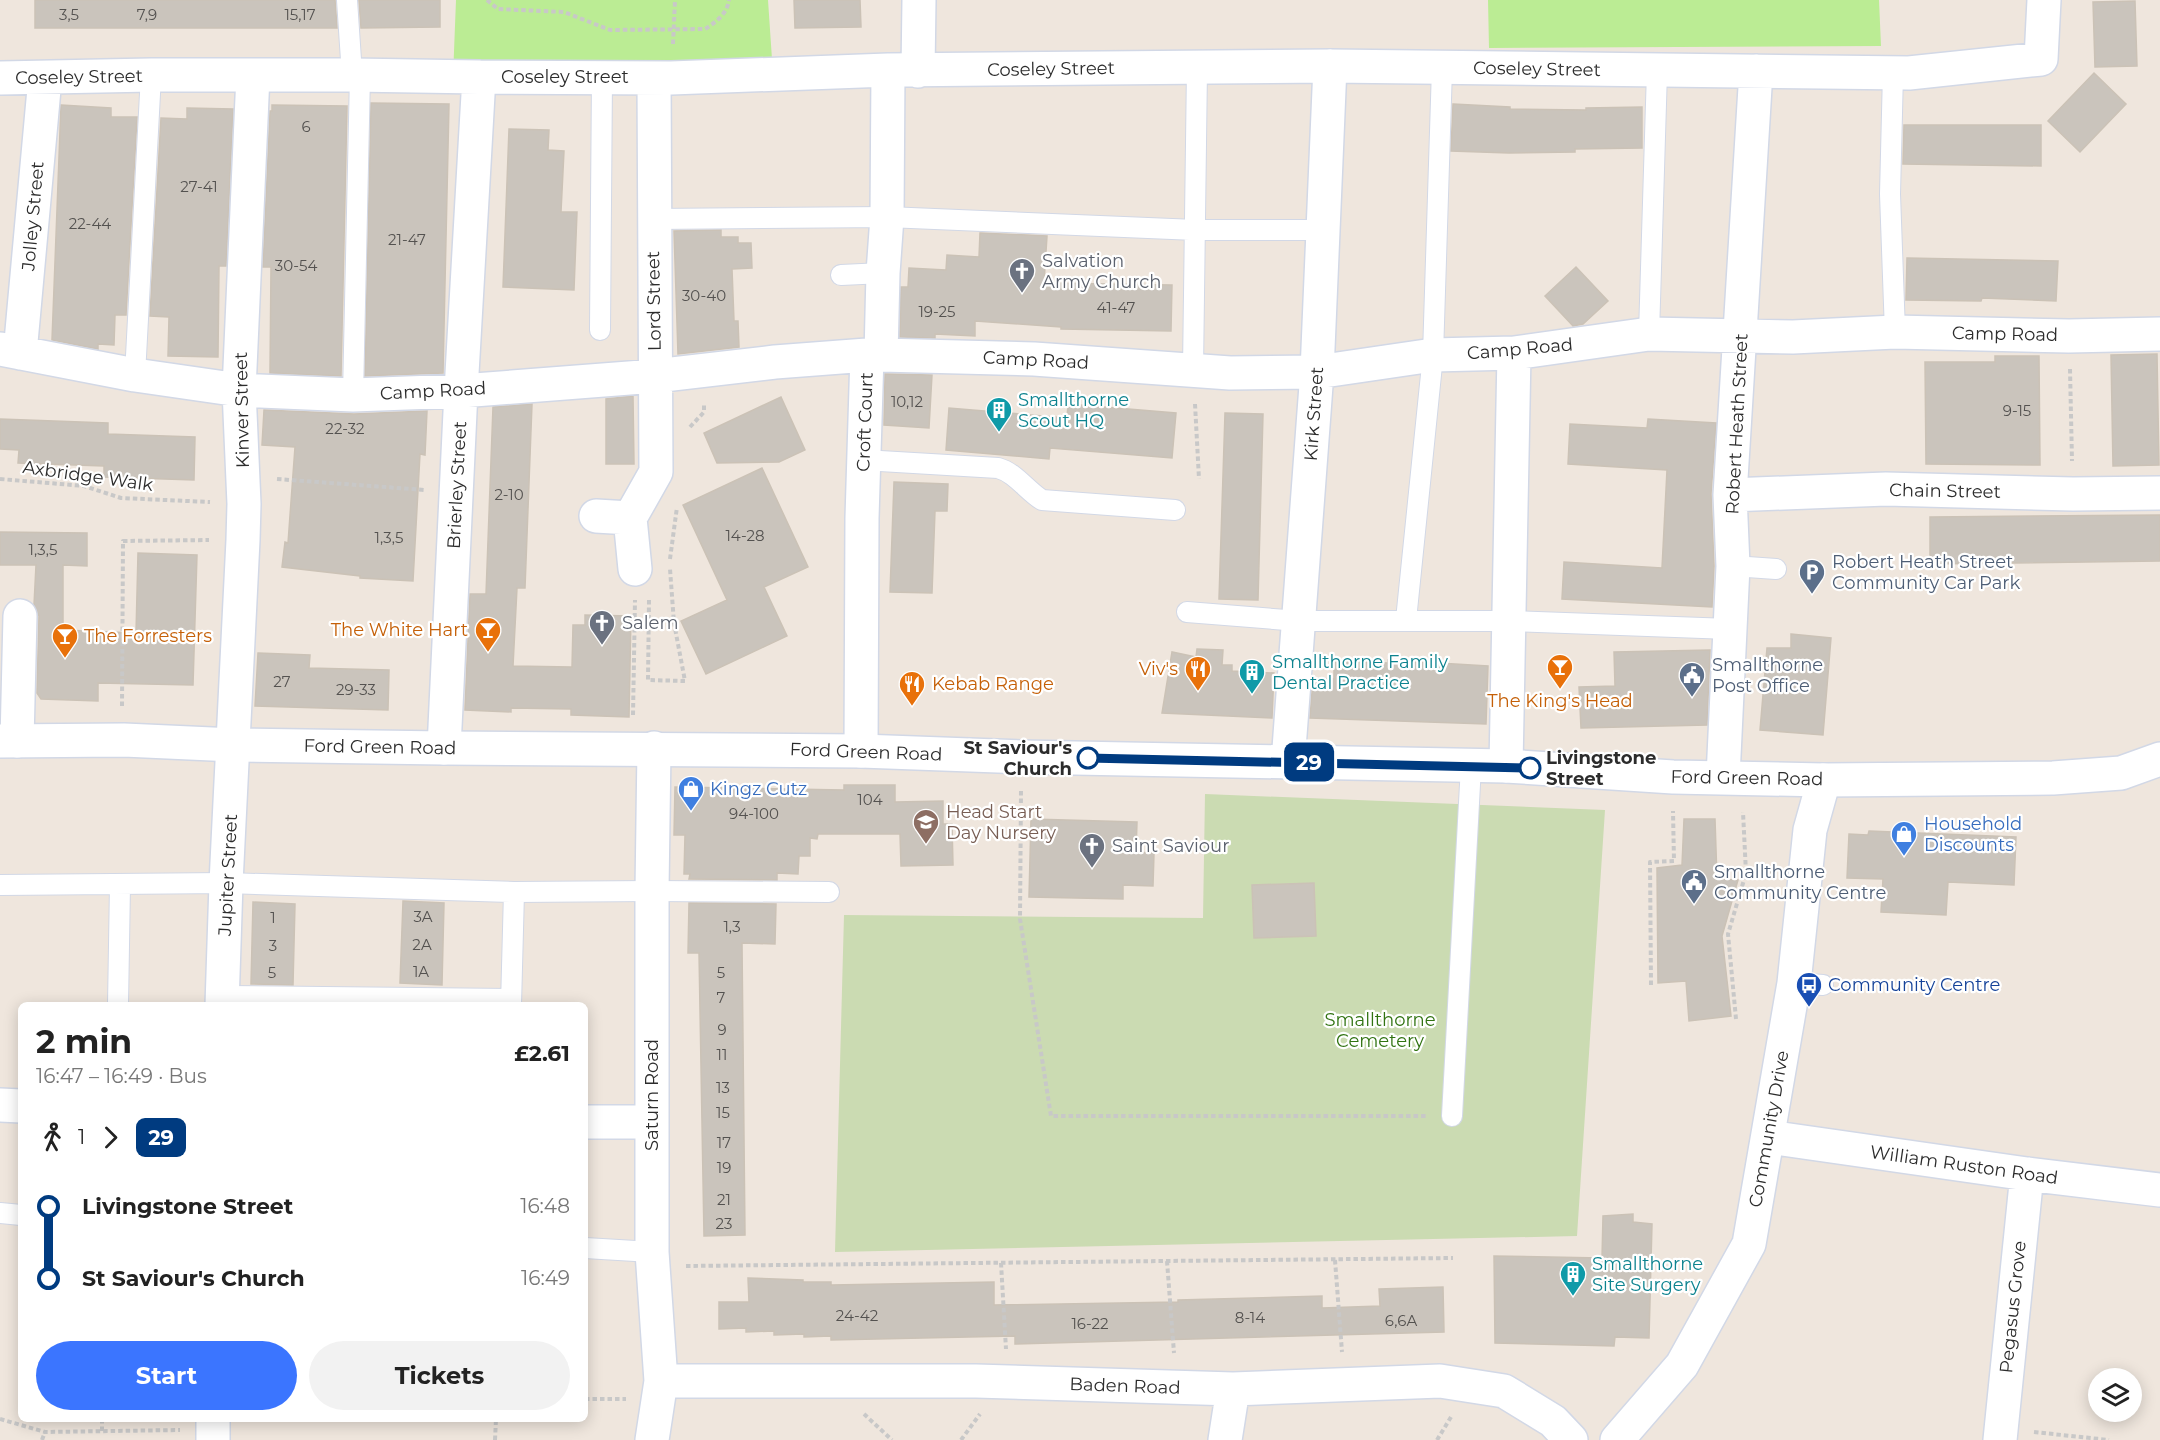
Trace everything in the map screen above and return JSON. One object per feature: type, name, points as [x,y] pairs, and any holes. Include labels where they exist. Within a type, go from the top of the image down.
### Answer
[{"type":"street","name":"Croft Court","points":[[861,751],[863,460],[903,71],[919,0]]},
{"type":"street","name":"Coseley Street","points":[[0,78],[356,75],[662,78],[903,71],[1330,66],[1909,73],[2041,59],[2044,0]]},
{"type":"street","name":"Kirk Street","points":[[1288,762],[1317,372],[1325,230],[1330,66]]},
{"type":"street","name":"Robert Heath Street","points":[[1724,777],[1733,566],[1731,495],[1756,71]]},
{"type":"street","name":"Kinver Street","points":[[234,745],[243,540],[239,390],[254,75]]},
{"type":"street","name":"Brierley Street","points":[[444,748],[479,77]]},
{"type":"street","name":"Jolley Street","points":[[10,351],[45,78]]},
{"type":"street","name":"Lord Street","points":[[630,518],[657,472],[654,219],[662,78]]},
{"type":"street","name":"Camp Road","points":[[10,351],[135,375],[239,390],[352,395],[461,391],[655,376],[776,362],[874,355],[1034,359],[1230,373],[1317,372],[1433,355],[1514,353],[1649,334],[1793,337],[1895,332],[2069,336],[2160,334]]},
{"type":"street","points":[[1506,766],[1514,353]]},
{"type":"street","name":"Chain Street","points":[[1731,495],[1886,489],[2073,494],[2160,493]]},
{"type":"street","points":[[596,516],[630,518],[635,569]]},
{"type":"street","points":[[9,741],[13,633]]},
{"type":"street","name":"Ford Green Road","points":[[9,741],[124,740],[234,745],[861,751],[1022,757],[1506,766],[1673,777],[1824,780],[2053,778],[2121,773],[2160,759]]},
{"type":"street","name":"Jupiter Street","points":[[223,1000],[226,883],[234,745]]},
{"type":"street","name":"Saturn Road","points":[[644,748],[652,891],[653,1259],[661,1381],[652,1440]]},
{"type":"street","name":"Community Drive","points":[[1617,1440],[1682,1365],[1749,1244],[1768,1137],[1808,984],[1810,830],[1824,780]]},
{"type":"street","points":[[0,1105],[18,1106]]},
{"type":"street","points":[[588,1122],[652,1122]]},
{"type":"street","name":"William Ruston Road","points":[[1768,1137],[2027,1174],[2160,1190]]},
{"type":"street","name":"Pegasus Grove","points":[[2000,1434],[2027,1174]]},
{"type":"street","name":"Baden Road","points":[[661,1381],[1008,1382],[1233,1389],[1440,1381],[1504,1390],[1552,1421],[1571,1440]]},
{"type":"street","points":[[1225,1440],[1233,1389]]},
{"type":"lane","points":[[347,0],[356,75],[352,395]]},
{"type":"lane","points":[[1193,370],[1197,68]]},
{"type":"lane","points":[[1406,620],[1433,355],[1442,68]]},
{"type":"lane","points":[[1649,334],[1657,71]]},
{"type":"lane","points":[[1893,73],[1890,194],[1895,332]]},
{"type":"lane","points":[[135,375],[151,75]]},
{"type":"lane","points":[[600,330],[602,77]]},
{"type":"lane","points":[[654,219],[887,217],[1196,230],[1325,230]]},
{"type":"lane","points":[[841,275],[883,273]]},
{"type":"lane","points":[[863,460],[998,468],[1011,471],[1030,492],[1042,500],[1175,510]]},
{"type":"lane","points":[[1733,566],[1776,569]]},
{"type":"lane","points":[[1187,612],[1299,621],[1509,621],[1730,629]]},
{"type":"lane","points":[[1452,1116],[1471,766]]},
{"type":"lane","points":[[0,885],[226,883],[514,892],[829,892]]},
{"type":"lane","points":[[118,1002],[120,885]]},
{"type":"lane","points":[[223,1000],[511,1002],[514,892]]},
{"type":"lane","points":[[0,1213],[18,1215]]},
{"type":"lane","points":[[588,1248],[653,1259]]},
{"type":"path","points":[[487,0],[498,9],[564,12],[610,30],[705,29],[718,21],[729,5],[729,0]]},
{"type":"path","points":[[662,78],[673,30],[675,0]]},
{"type":"path","points":[[2069,336],[2073,494]]},
{"type":"path","points":[[1193,370],[1199,479]]},
{"type":"path","points":[[690,437],[690,427],[704,412],[706,371]]},
{"type":"path","name":"Axbridge Walk","points":[[0,479],[84,486],[121,498],[243,490],[456,492]]},
{"type":"path","points":[[635,569],[650,583],[648,680],[685,681],[674,623],[670,558],[678,501]]},
{"type":"path","points":[[124,740],[122,704],[123,541],[243,540]]},
{"type":"path","points":[[635,569],[644,748]]},
{"type":"path","points":[[1022,757],[1020,920],[1051,1116],[1452,1116]]},
{"type":"path","points":[[1651,985],[1650,862],[1674,861],[1673,777]]},
{"type":"path","points":[[1731,812],[1743,812],[1746,873],[1728,934],[1736,1019]]},
{"type":"path","points":[[653,1259],[1001,1263],[1453,1258]]},
{"type":"path","points":[[1335,1260],[1344,1385]]},
{"type":"path","points":[[1167,1261],[1176,1388]]},
{"type":"path","points":[[1001,1263],[1008,1382]]},
{"type":"path","points":[[0,1419],[45,1432],[213,1430]]},
{"type":"path","points":[[102,1422],[102,1431]]},
{"type":"path","points":[[495,1440],[496,1422]]},
{"type":"path","points":[[42,1440],[45,1432]]},
{"type":"path","points":[[2000,1434],[2109,1440]]},
{"type":"green space","points":[[456,0],[768,0],[773,74],[453,77]]},
{"type":"green space","points":[[1488,0],[1879,0],[1881,46],[1489,48]]},
{"type":"green space","name":"Smallthorne Cemetery","points":[[1205,794],[1605,810],[1577,1236],[835,1252],[844,915],[1203,918]]},
{"type":"building","points":[[35,0],[335,0],[337,28],[35,28]]},
{"type":"building","points":[[359,0],[440,0],[440,27],[361,28]]},
{"type":"building","points":[[794,0],[860,0],[861,27],[795,28]]},
{"type":"building","points":[[2135,1],[2137,66],[2095,67],[2093,2]]},
{"type":"building","points":[[2094,73],[2126,104],[2080,152],[2048,121]]},
{"type":"building","points":[[371,103],[449,104],[443,373],[365,376]]},
{"type":"building","points":[[1453,104],[1510,107],[1510,109],[1586,110],[1586,108],[1642,107],[1642,148],[1575,149],[1575,152],[1451,151]]},
{"type":"building","points":[[61,105],[111,108],[111,117],[137,117],[126,315],[115,315],[114,345],[98,344],[98,349],[52,340]]},
{"type":"building","points":[[272,105],[347,106],[341,376],[270,373],[271,267],[263,267]]},
{"type":"building","points":[[187,108],[233,109],[226,266],[219,266],[218,357],[168,356],[169,317],[150,316],[161,118],[187,119]]},
{"type":"building","points":[[1904,125],[2041,125],[2041,166],[1903,164]]},
{"type":"building","points":[[509,129],[549,130],[548,150],[564,151],[561,212],[577,212],[574,290],[503,287]]},
{"type":"building","points":[[721,230],[721,237],[738,237],[738,243],[751,243],[752,268],[732,269],[734,321],[738,321],[739,347],[678,354],[674,231]]},
{"type":"building","points":[[980,233],[1047,236],[1044,283],[1172,285],[1171,331],[1061,329],[1061,327],[975,321],[975,336],[935,334],[935,338],[900,337],[901,287],[908,287],[909,268],[946,270],[947,255],[979,257]]},
{"type":"building","points":[[1907,258],[2058,261],[2056,301],[1982,298],[1981,301],[1906,300]]},
{"type":"building","points":[[1576,267],[1608,301],[1583,324],[1573,326],[1545,296]]},
{"type":"building","points":[[2157,354],[2159,465],[2113,466],[2111,355]]},
{"type":"building","points":[[1995,356],[2039,356],[2040,465],[1926,464],[1925,362],[1995,362]]},
{"type":"building","points":[[885,374],[932,375],[929,428],[884,425]]},
{"type":"building","points":[[633,396],[634,464],[606,464],[606,399]]},
{"type":"building","points":[[781,397],[805,450],[779,462],[717,463],[704,433]]},
{"type":"building","points":[[532,404],[525,588],[517,588],[513,666],[572,667],[573,625],[585,625],[585,615],[631,616],[629,717],[571,715],[571,709],[511,708],[511,712],[465,710],[470,594],[486,594],[493,407]]},
{"type":"building","points":[[1068,404],[1176,413],[1172,458],[1050,448],[1049,459],[946,450],[949,408],[1067,418]]},
{"type":"building","points":[[264,410],[354,414],[427,411],[425,455],[420,454],[413,581],[360,578],[360,576],[282,567],[285,542],[288,543],[295,447],[262,445]]},
{"type":"building","points":[[1225,413],[1263,414],[1258,600],[1219,599]]},
{"type":"building","points":[[0,419],[108,423],[108,434],[195,437],[194,480],[104,477],[104,466],[18,463],[19,450],[0,449]]},
{"type":"building","points":[[1648,419],[1716,423],[1711,494],[1714,566],[1712,607],[1562,599],[1564,562],[1662,568],[1667,470],[1568,464],[1570,424],[1647,428]]},
{"type":"building","points":[[762,468],[808,567],[764,587],[787,636],[706,674],[681,621],[727,600],[683,505]]},
{"type":"building","points":[[894,482],[948,484],[947,511],[935,511],[932,593],[890,592]]},
{"type":"building","points":[[2160,515],[2160,561],[1930,564],[1930,517]]},
{"type":"building","points":[[0,532],[87,533],[87,566],[63,565],[63,630],[136,633],[138,553],[197,555],[193,685],[98,683],[98,701],[41,699],[37,693],[39,616],[34,605],[36,565],[0,565]]},
{"type":"building","points":[[1791,634],[1831,638],[1823,735],[1760,730],[1767,648],[1791,648]]},
{"type":"building","points":[[1197,649],[1223,650],[1222,665],[1232,665],[1232,671],[1274,673],[1272,718],[1162,713],[1172,652],[1196,657]]},
{"type":"building","points":[[1710,650],[1707,725],[1581,728],[1579,687],[1615,686],[1614,652]]},
{"type":"building","points":[[258,653],[310,655],[309,668],[389,670],[388,710],[255,706]]},
{"type":"building","points":[[1388,660],[1488,666],[1486,724],[1310,718],[1313,678],[1334,679],[1334,661],[1388,663]]},
{"type":"building","points":[[844,785],[895,785],[895,802],[943,801],[943,824],[952,824],[953,865],[901,866],[900,834],[818,834],[817,839],[810,838],[810,856],[799,856],[798,874],[777,873],[777,880],[689,879],[690,874],[684,874],[685,835],[674,835],[675,787],[844,790]]},
{"type":"building","name":"Saint Saviour","points":[[1031,819],[1137,822],[1136,852],[1154,853],[1153,886],[1123,885],[1123,899],[1029,897]]},
{"type":"building","name":"Smallthorne Community Centre","points":[[1684,819],[1715,819],[1717,879],[1738,880],[1722,936],[1731,1016],[1689,1021],[1686,981],[1658,983],[1657,868],[1682,865]]},
{"type":"building","name":"Household Discounts","points":[[1869,831],[2016,837],[2014,885],[1948,882],[1946,915],[1881,912],[1883,879],[1847,878],[1849,834],[1868,835]]},
{"type":"building","points":[[1314,883],[1316,936],[1254,938],[1252,885]]},
{"type":"building","points":[[403,901],[444,903],[442,985],[400,983]]},
{"type":"building","points":[[253,902],[295,904],[293,985],[251,984]]},
{"type":"building","points":[[689,903],[776,904],[775,944],[742,943],[745,1235],[704,1236],[699,953],[688,953]]},
{"type":"building","name":"Smallthorne Site Surgery","points":[[1633,1214],[1633,1222],[1652,1224],[1649,1338],[1615,1337],[1614,1346],[1495,1343],[1494,1256],[1602,1258],[1603,1216]]},
{"type":"building","points":[[748,1278],[831,1282],[831,1285],[994,1282],[994,1305],[1178,1302],[1178,1300],[1322,1296],[1322,1308],[1380,1306],[1379,1289],[1443,1287],[1444,1332],[1015,1344],[1015,1336],[831,1340],[831,1336],[774,1335],[774,1331],[746,1332],[746,1328],[719,1329],[719,1302],[749,1302]]},
{"type":"bus line","name":"29","points":[[1088,758],[1530,768]]},
{"type":"place","name":"Salvation Army Church","points":[[1022,294]]},
{"type":"place","name":"Smallthorne Scout HQ","points":[[999,433]]},
{"type":"place","name":"Robert Heath Street Community Car Park","points":[[1812,595]]},
{"type":"place","name":"Salem","points":[[602,646]]},
{"type":"place","name":"The White Hart","points":[[488,653]]},
{"type":"place","name":"The Forresters","points":[[65,659]]},
{"type":"place","name":"The King's Head","points":[[1560,690]]},
{"type":"place","name":"Viv's","points":[[1198,692]]},
{"type":"place","name":"Smallthorne Family Dental Practice","points":[[1252,695]]},
{"type":"place","name":"Smallthorne Post Office","points":[[1692,698]]},
{"type":"place","name":"Kebab Range","points":[[912,707]]},
{"type":"place","name":"St Saviour's Church","points":[[1088,758]]},
{"type":"place","name":"Livingstone Street","points":[[1530,768]]},
{"type":"place","name":"Kingz Cutz","points":[[691,812]]},
{"type":"place","name":"Head Start Day Nursery","points":[[926,845]]},
{"type":"place","name":"Household Discounts","points":[[1904,857]]},
{"type":"place","name":"Saint Saviour","points":[[1092,869]]},
{"type":"place","name":"Smallthorne Community Centre","points":[[1694,905]]},
{"type":"place","name":"Community Centre","points":[[1809,1008]]},
{"type":"place","name":"Smallthorne Site Surgery","points":[[1573,1297]]}]
